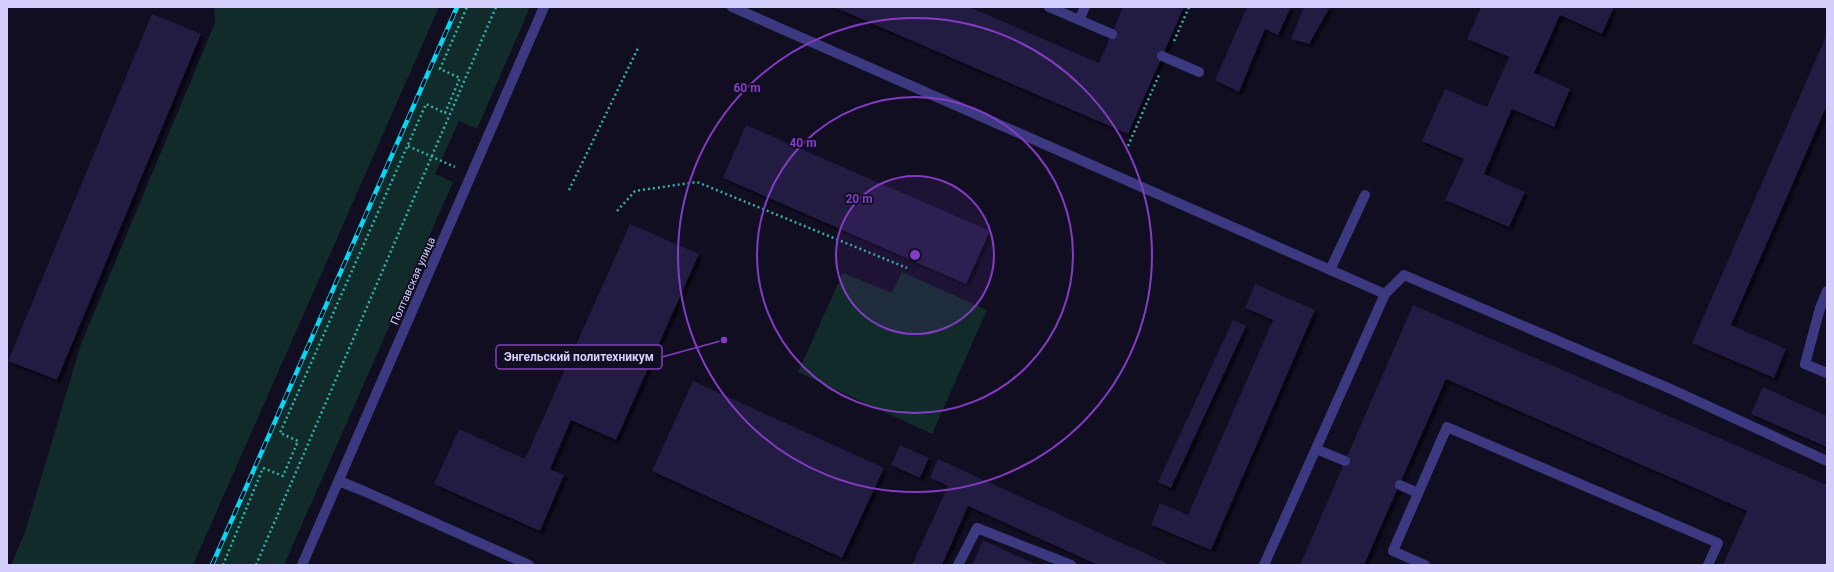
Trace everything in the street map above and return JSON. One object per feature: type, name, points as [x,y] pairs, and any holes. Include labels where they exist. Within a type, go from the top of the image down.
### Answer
[{"type":"street","name":"Полтавская улица","points":[[302,565],[473,174],[544,7]]},
{"type":"street","points":[[732,7],[1385,294]]},
{"type":"street","points":[[1049,7],[1112,34]]},
{"type":"street","points":[[1079,20],[1084,7]]},
{"type":"street","points":[[1162,56],[1199,72]]},
{"type":"street","points":[[1330,270],[1365,195]]},
{"type":"street","points":[[1264,565],[1385,294],[1404,275],[1673,390],[1827,461]]},
{"type":"street","points":[[1827,291],[1820,308],[1805,364],[1827,373]]},
{"type":"street","points":[[1425,565],[1393,551],[1447,427],[1718,543],[1708,565]]},
{"type":"street","points":[[1316,448],[1345,461]]},
{"type":"street","points":[[339,481],[529,565]]},
{"type":"street","points":[[1400,485],[1418,493]]},
{"type":"street","points":[[958,565],[977,528],[1071,565]]},
{"type":"path","points":[[223,565],[264,468],[283,476],[298,441],[280,433],[426,104],[445,113],[460,78],[440,69],[466,7]]},
{"type":"path","points":[[256,565],[496,7]]},
{"type":"path","points":[[569,190],[639,46]]},
{"type":"path","points":[[408,146],[473,174]]},
{"type":"path","points":[[617,211],[635,191],[697,182],[907,268]]},
{"type":"green space","points":[[214,7],[439,7],[193,565],[11,565],[25,532],[81,344],[215,23]]},
{"type":"green space","points":[[457,7],[530,7],[477,129],[459,121],[435,174],[453,182],[284,565],[213,565]]},
{"type":"green space","points":[[902,272],[987,310],[932,434],[798,372],[843,273],[892,293]]},
{"type":"building","points":[[834,7],[969,7],[1099,63],[1123,7],[1184,7],[1128,134]]},
{"type":"building","points":[[1247,7],[1291,7],[1278,35],[1265,29],[1239,92],[1215,80]]},
{"type":"building","points":[[1304,7],[1330,7],[1309,44],[1291,39]]},
{"type":"building","points":[[1481,7],[1614,7],[1602,34],[1560,15],[1534,73],[1570,89],[1554,127],[1512,109],[1484,174],[1525,192],[1509,227],[1445,200],[1464,159],[1422,141],[1445,89],[1487,107],[1509,57],[1467,39]]},
{"type":"building","points":[[152,14],[201,34],[57,380],[8,361]]},
{"type":"building","points":[[1827,34],[1827,105],[1731,325],[1786,349],[1774,378],[1692,343]]},
{"type":"building","points":[[746,125],[990,231],[966,284],[723,178]]},
{"type":"building","points":[[630,224],[699,254],[616,440],[571,420],[550,469],[564,475],[540,531],[434,484],[459,429],[525,459]]},
{"type":"building","points":[[1255,284],[1315,310],[1211,550],[1151,525],[1160,503],[1188,515],[1273,320],[1245,308]]},
{"type":"building","points":[[1413,305],[1827,485],[1827,565],[1723,565],[1747,511],[1446,379],[1364,565],[1300,565]]},
{"type":"building","points":[[1233,320],[1246,326],[1171,488],[1158,482]]},
{"type":"building","points":[[693,381],[884,468],[842,558],[652,471]]},
{"type":"building","points":[[1763,387],[1827,416],[1827,447],[1751,414]]},
{"type":"building","points":[[900,445],[929,458],[920,478],[891,465]]},
{"type":"building","points":[[938,459],[1171,565],[1098,565],[968,506],[942,565],[912,565],[948,486],[930,478]]},
{"type":"building","points":[[983,540],[1037,565],[972,565]]},
{"type":"railway","points":[[212,565],[457,7]]},
{"type":"place","name":"Энгельский политехникум","points":[[724,340]]}]
